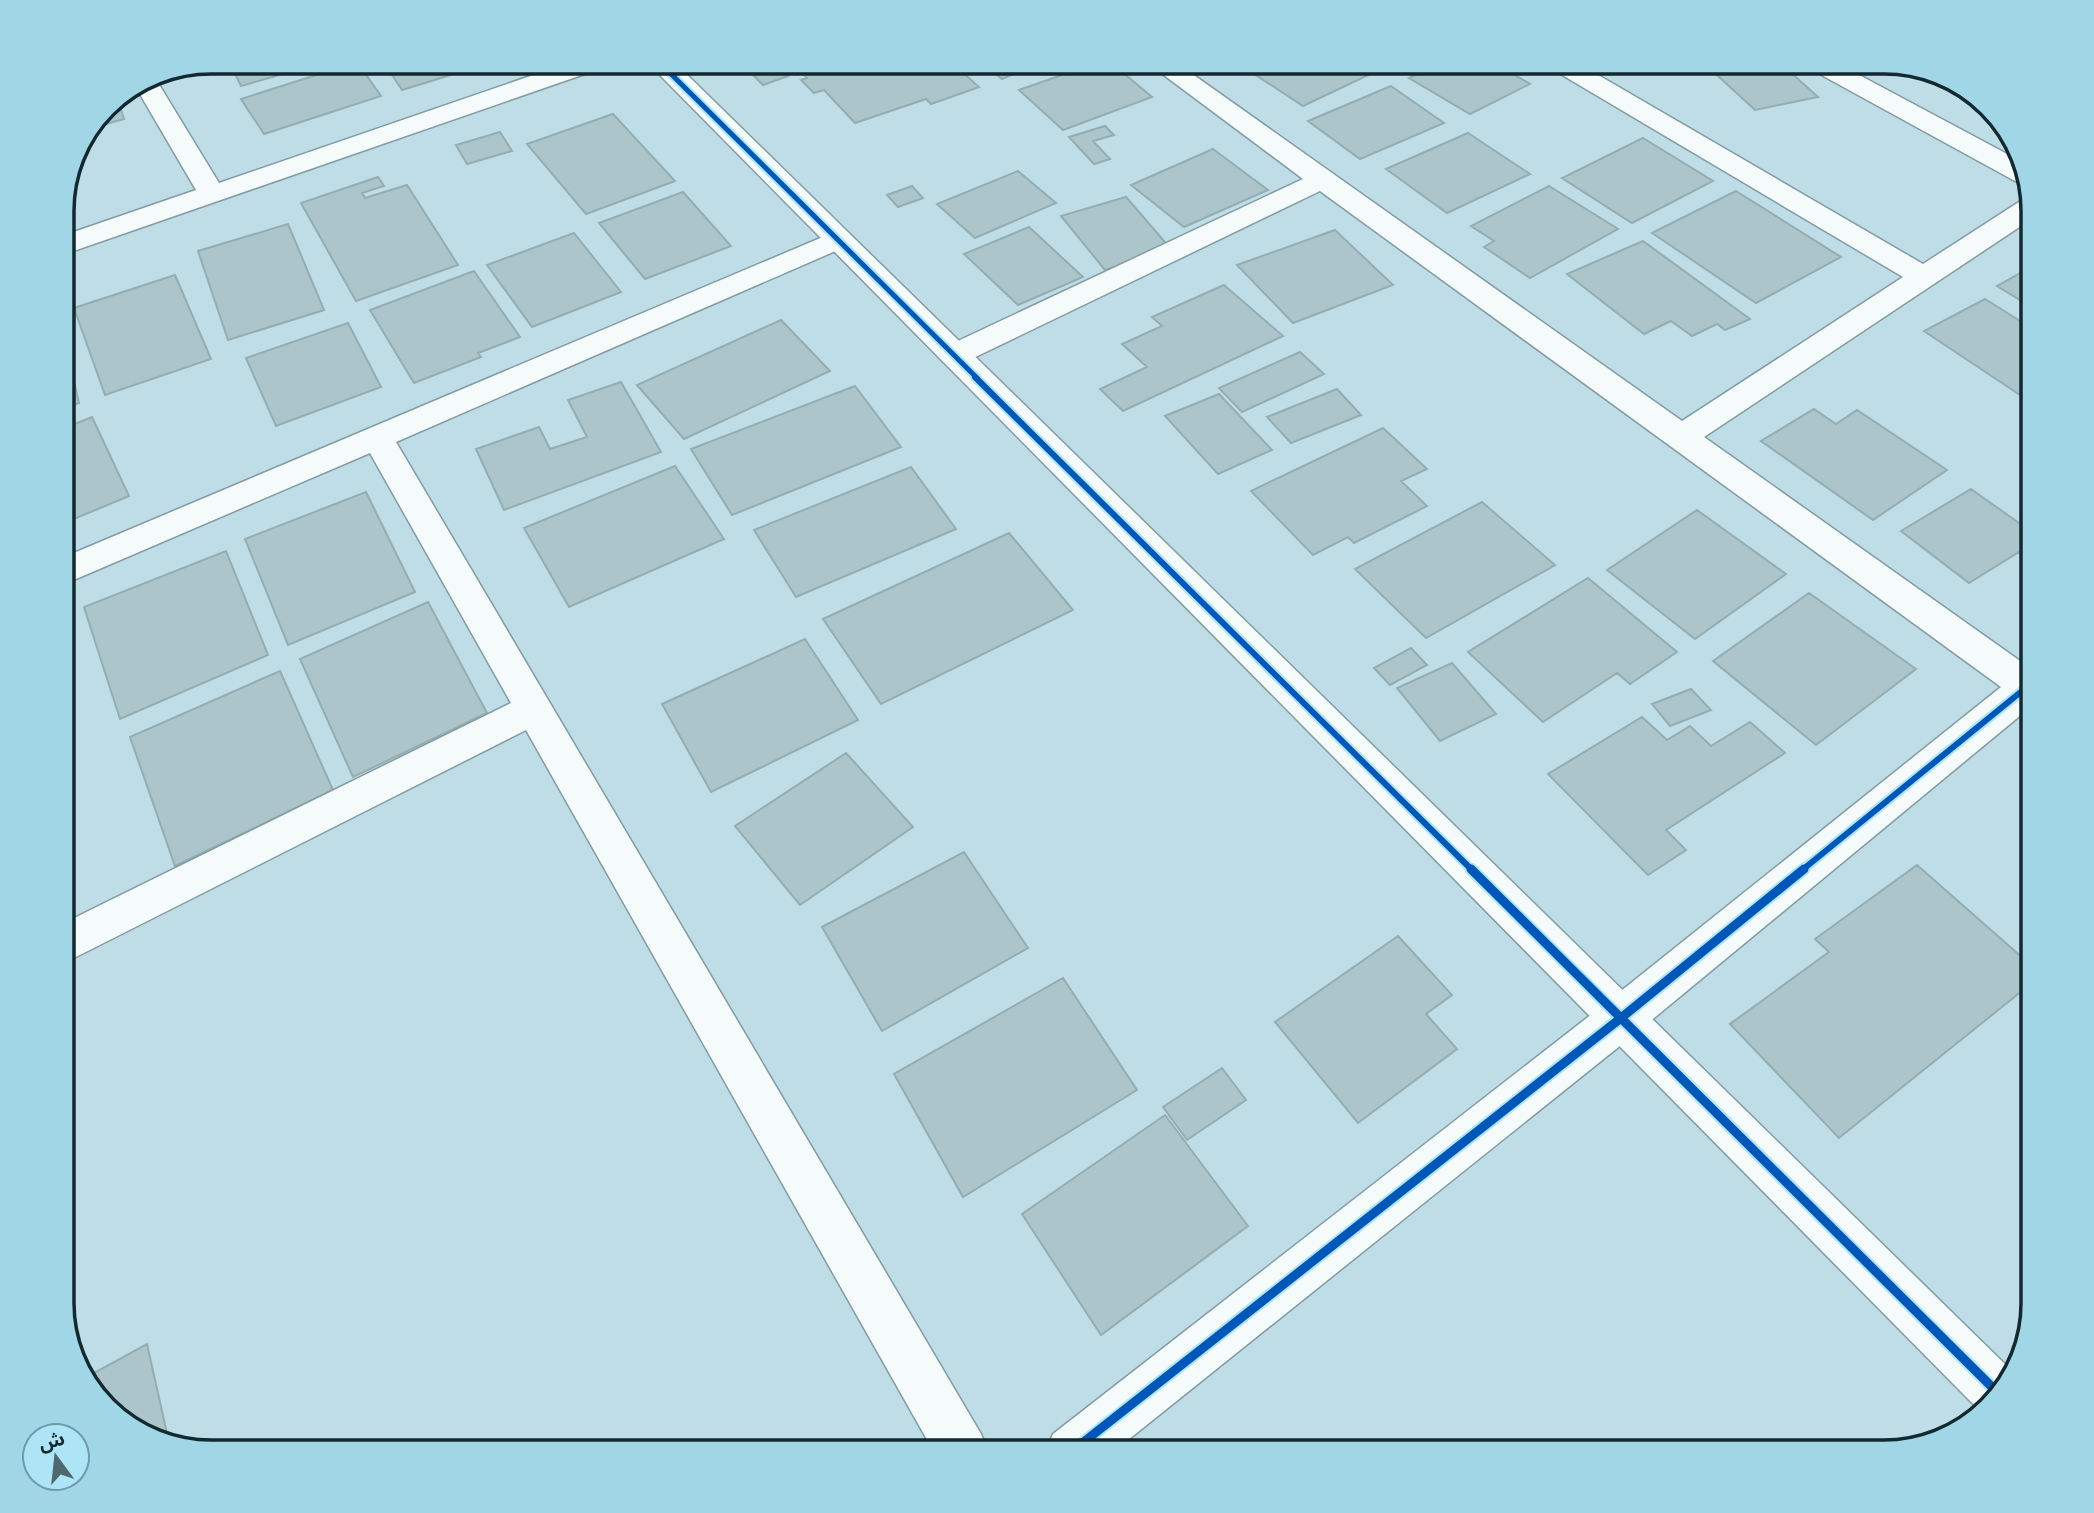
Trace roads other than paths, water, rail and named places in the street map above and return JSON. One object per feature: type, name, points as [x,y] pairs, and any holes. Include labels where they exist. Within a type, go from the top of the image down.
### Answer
[{"type":"street","points":[[74,242],[561,74]]},
{"type":"street","points":[[671,74],[1992,1387]]},
{"type":"street","points":[[1175,74],[2021,679]]},
{"type":"street","points":[[1578,74],[1924,277]]},
{"type":"street","points":[[1838,74],[2014,169]]},
{"type":"street","points":[[149,88],[212,194]]},
{"type":"street","points":[[954,355],[1322,180]]},
{"type":"street","points":[[1681,437],[2021,213]]},
{"type":"street","points":[[74,567],[837,240]]},
{"type":"street","points":[[377,437],[956,1440]]},
{"type":"street","points":[[1086,1440],[1620,1018],[2021,694]]},
{"type":"street","points":[[74,939],[535,708]]}]
